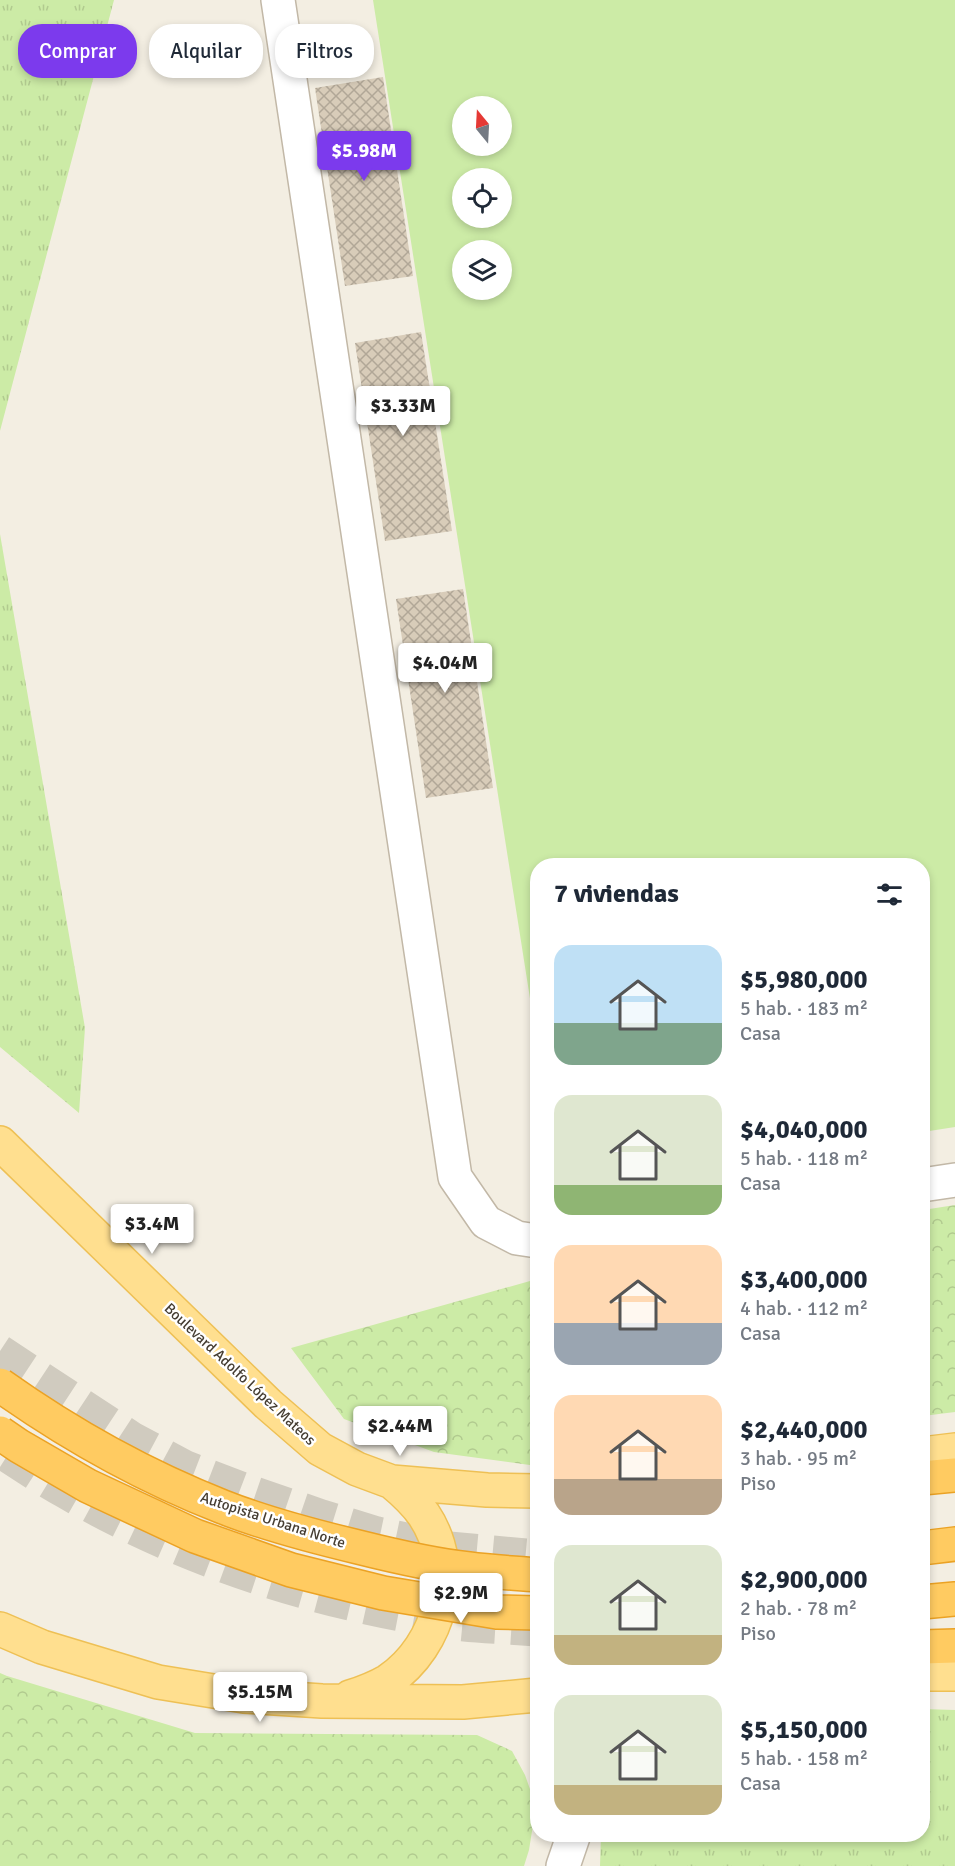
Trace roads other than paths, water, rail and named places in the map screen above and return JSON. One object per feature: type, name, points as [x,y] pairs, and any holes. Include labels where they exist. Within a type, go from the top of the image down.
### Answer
[{"type":"highway","name":"Autopista Urbana Norte","points":[[0,1385],[95,1446],[172,1485],[224,1507],[311,1535],[400,1557],[468,1569],[530,1574]]},
{"type":"highway","points":[[0,1433],[99,1491],[195,1536],[291,1570],[383,1593],[497,1612],[530,1613]]},
{"type":"highway","points":[[930,1477],[955,1475]]},
{"type":"highway","points":[[930,1531],[955,1528]]},
{"type":"highway","points":[[930,1547],[955,1544]]},
{"type":"highway","points":[[930,1586],[955,1584]]},
{"type":"highway","points":[[930,1601],[955,1599]]},
{"type":"highway","points":[[930,1647],[955,1646]]},
{"type":"main road","name":"Boulevard Adolfo López Mateos","points":[[0,1143],[268,1404],[320,1449],[357,1469],[392,1482],[488,1491],[530,1491]]},
{"type":"main road","points":[[930,1453],[955,1450]]},
{"type":"main road","points":[[322,1701],[367,1692],[388,1681],[406,1667],[421,1649],[440,1607],[443,1584],[441,1560],[435,1537],[424,1516],[410,1497],[392,1482]]},
{"type":"main road","points":[[0,1629],[42,1647],[159,1682],[244,1696],[322,1701],[463,1702],[530,1696]]},
{"type":"main road","points":[[930,1674],[955,1674]]},
{"type":"street","points":[[278,0],[454,1177],[486,1222],[517,1238],[530,1240]]},
{"type":"street","points":[[930,1184],[955,1180]]},
{"type":"street","points":[[563,1866],[571,1842]]},
{"type":"tunnel","points":[[0,1351],[132,1438],[186,1467],[246,1490],[377,1533],[449,1548],[530,1555]]},
{"type":"tunnel","points":[[7,1456],[110,1517],[157,1539],[254,1577],[303,1592],[404,1616],[455,1624],[530,1629]]}]
